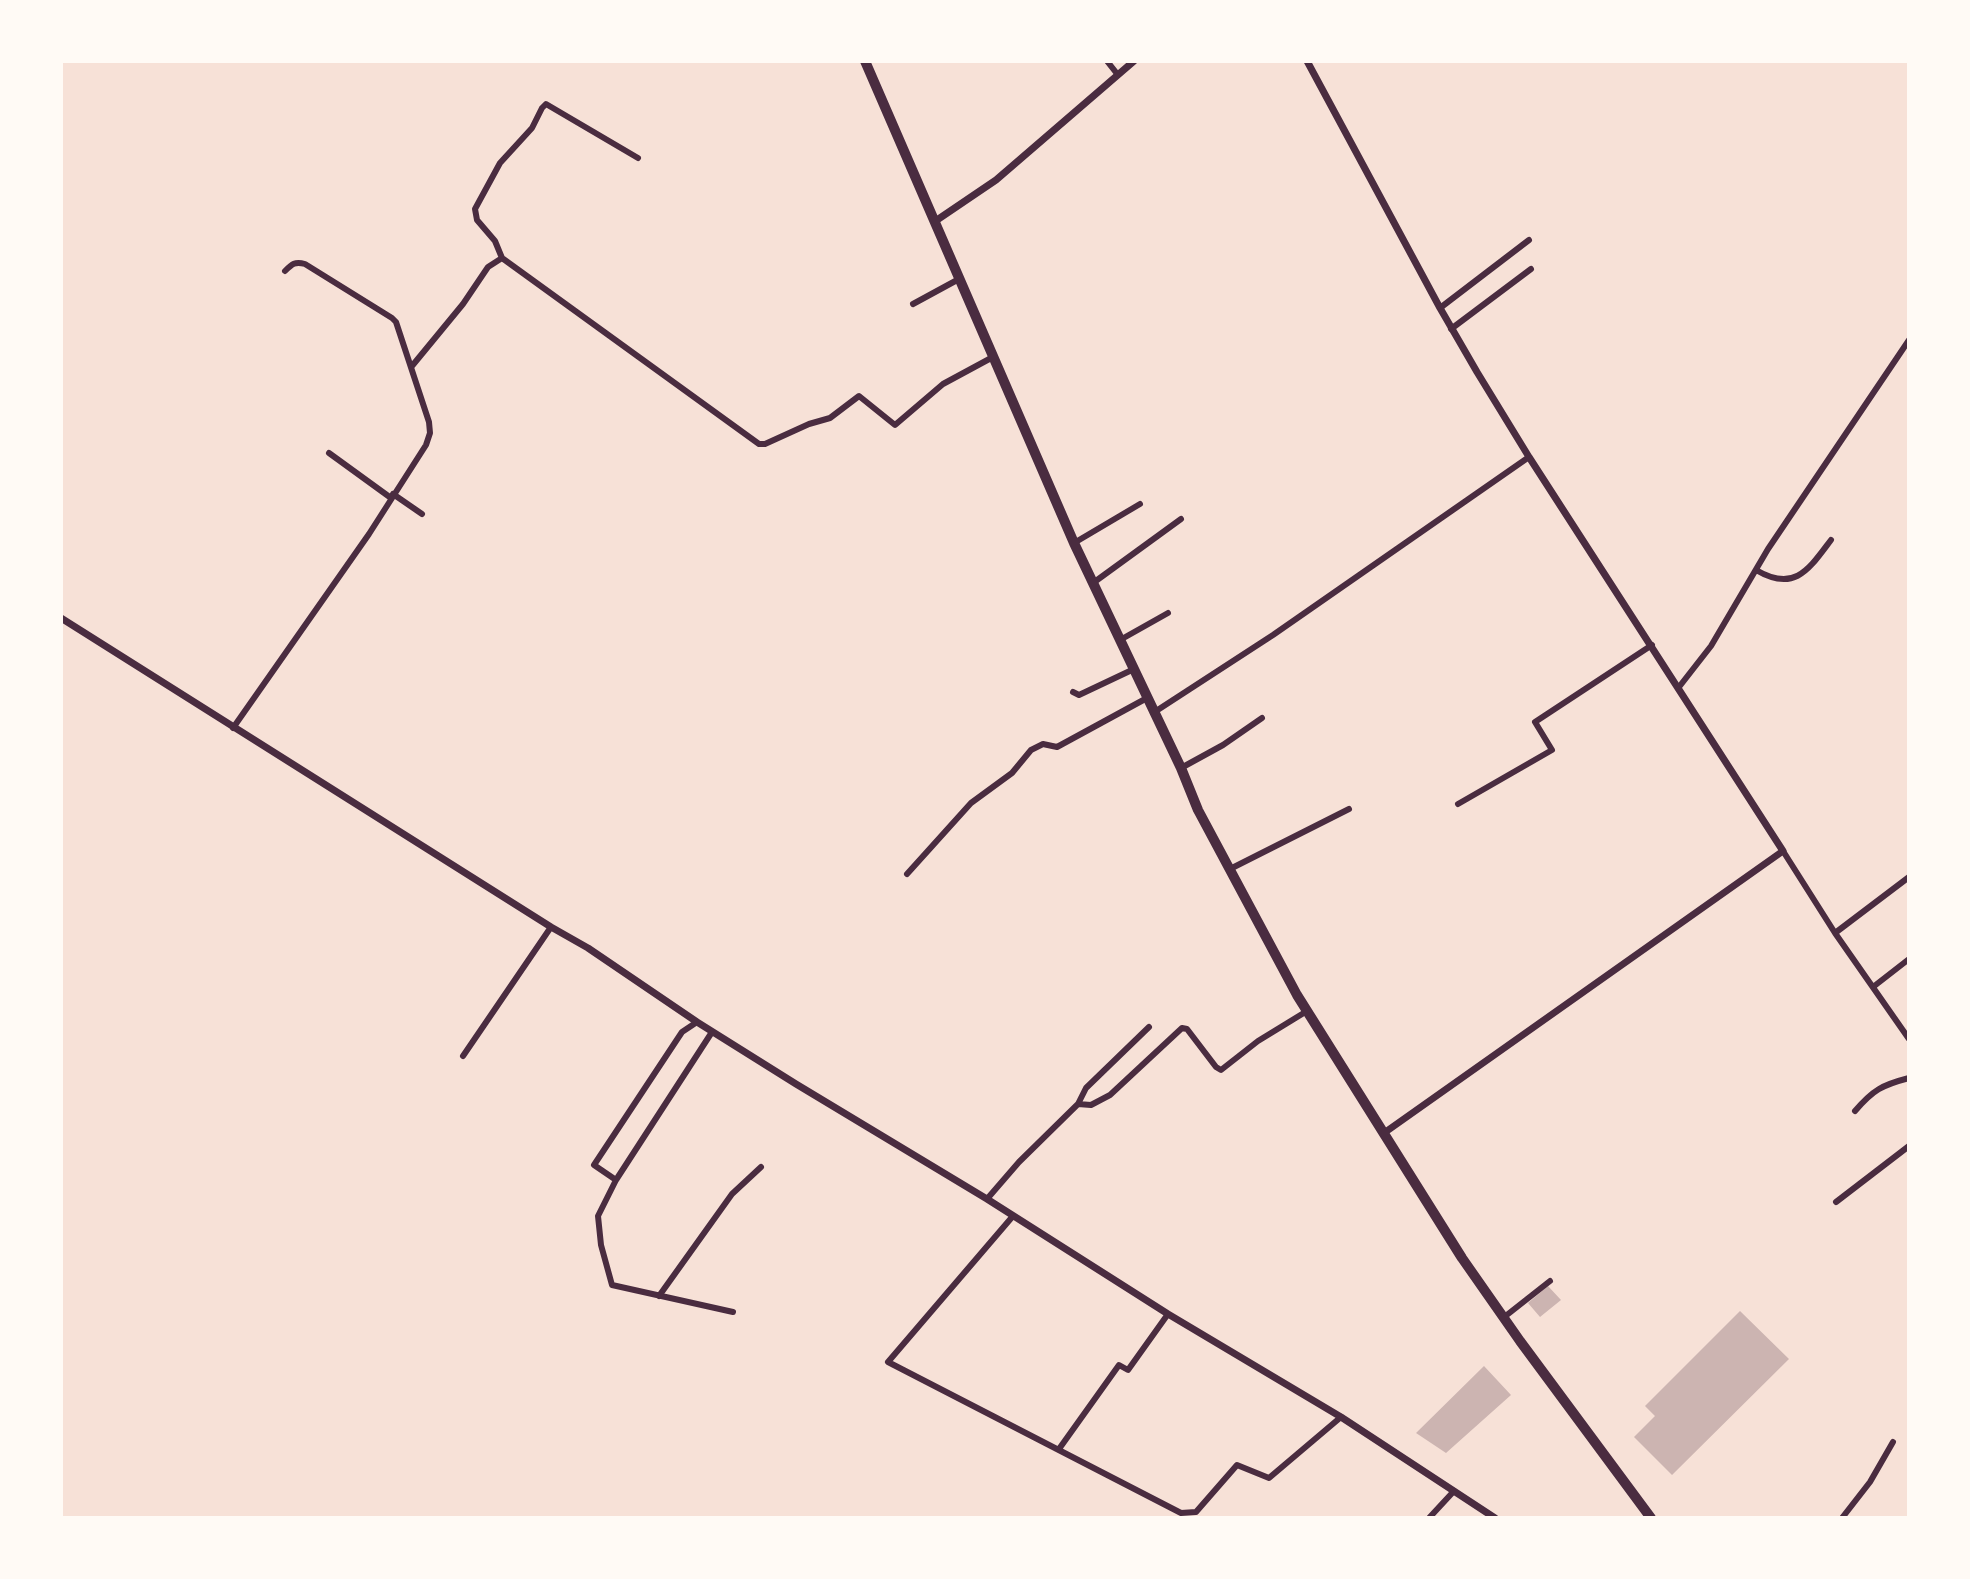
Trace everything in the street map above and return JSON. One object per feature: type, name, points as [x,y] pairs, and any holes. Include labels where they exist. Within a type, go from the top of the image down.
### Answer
[{"type":"highway","points":[[865,61],[1074,543],[1181,768],[1198,810],[1307,1011],[1436,1216],[1503,1318],[1651,1518]]},
{"type":"street","points":[[1107,61],[1118,75]]},
{"type":"street","points":[[934,222],[996,180],[1134,61]]},
{"type":"street","points":[[1307,61],[1451,329],[1529,457],[1835,933],[1909,1039]]},
{"type":"street","points":[[638,158],[546,104],[532,128],[500,163],[475,209],[477,220],[495,241],[502,258],[759,444],[830,418],[859,396],[895,425],[943,384],[993,357]]},
{"type":"street","points":[[1440,308],[1529,240]]},
{"type":"street","points":[[412,366],[463,304],[488,267],[502,258]]},
{"type":"street","points":[[233,728],[369,534],[426,445],[430,433],[412,366],[396,322],[298,261],[285,271]]},
{"type":"street","points":[[1451,329],[1531,268]]},
{"type":"street","points":[[913,304],[958,279]]},
{"type":"street","points":[[1679,687],[1711,646],[1768,550],[1909,341]]},
{"type":"street","points":[[329,453],[422,514]]},
{"type":"street","points":[[1153,713],[1273,635],[1529,457]]},
{"type":"street","points":[[1074,543],[1140,504]]},
{"type":"street","points":[[1093,583],[1181,519]]},
{"type":"street","points":[[1756,570],[1771,578],[1794,578],[1809,569],[1831,540]]},
{"type":"street","points":[[1120,640],[1168,613]]},
{"type":"street","points":[[61,618],[587,948],[712,1032],[987,1199],[1168,1314],[1341,1417],[1495,1518]]},
{"type":"street","points":[[1458,804],[1552,750],[1535,722],[1652,645]]},
{"type":"street","points":[[1073,692],[1079,695],[1133,669]]},
{"type":"street","points":[[907,874],[971,803],[1012,773],[1037,746],[1043,744],[1057,747],[1147,698]]},
{"type":"street","points":[[1181,768],[1223,745],[1262,718]]},
{"type":"street","points":[[1230,869],[1349,809]]},
{"type":"street","points":[[1384,1133],[1783,851]]},
{"type":"street","points":[[1835,933],[1909,877]]},
{"type":"street","points":[[463,1056],[551,927]]},
{"type":"street","points":[[1873,987],[1909,959]]},
{"type":"street","points":[[1078,1104],[1098,1103],[1110,1095],[1182,1028],[1187,1029],[1221,1070],[1266,1035],[1307,1011]]},
{"type":"street","points":[[616,1180],[594,1164],[682,1032],[697,1022]]},
{"type":"street","points":[[987,1199],[1019,1162],[1078,1104],[1086,1088],[1149,1027]]},
{"type":"street","points":[[712,1032],[616,1180],[598,1216],[601,1245],[612,1285],[733,1312]]},
{"type":"street","points":[[1855,1111],[1880,1087],[1909,1078]]},
{"type":"street","points":[[1836,1202],[1909,1146]]},
{"type":"street","points":[[659,1296],[732,1194],[761,1167]]},
{"type":"street","points":[[1013,1216],[888,1362],[1181,1513],[1196,1512],[1237,1465],[1269,1478],[1341,1417]]},
{"type":"street","points":[[1503,1318],[1550,1281]]},
{"type":"street","points":[[1059,1449],[1119,1365],[1128,1370],[1168,1314]]},
{"type":"street","points":[[1842,1518],[1870,1482],[1893,1442]]},
{"type":"street","points":[[1429,1518],[1454,1491]]},
{"type":"building","points":[[1548,1286],[1561,1300],[1540,1317],[1528,1303]]},
{"type":"building","points":[[1740,1311],[1789,1359],[1672,1475],[1634,1437],[1655,1416],[1645,1406]]},
{"type":"building","points":[[1484,1366],[1511,1395],[1446,1453],[1416,1433]]}]
